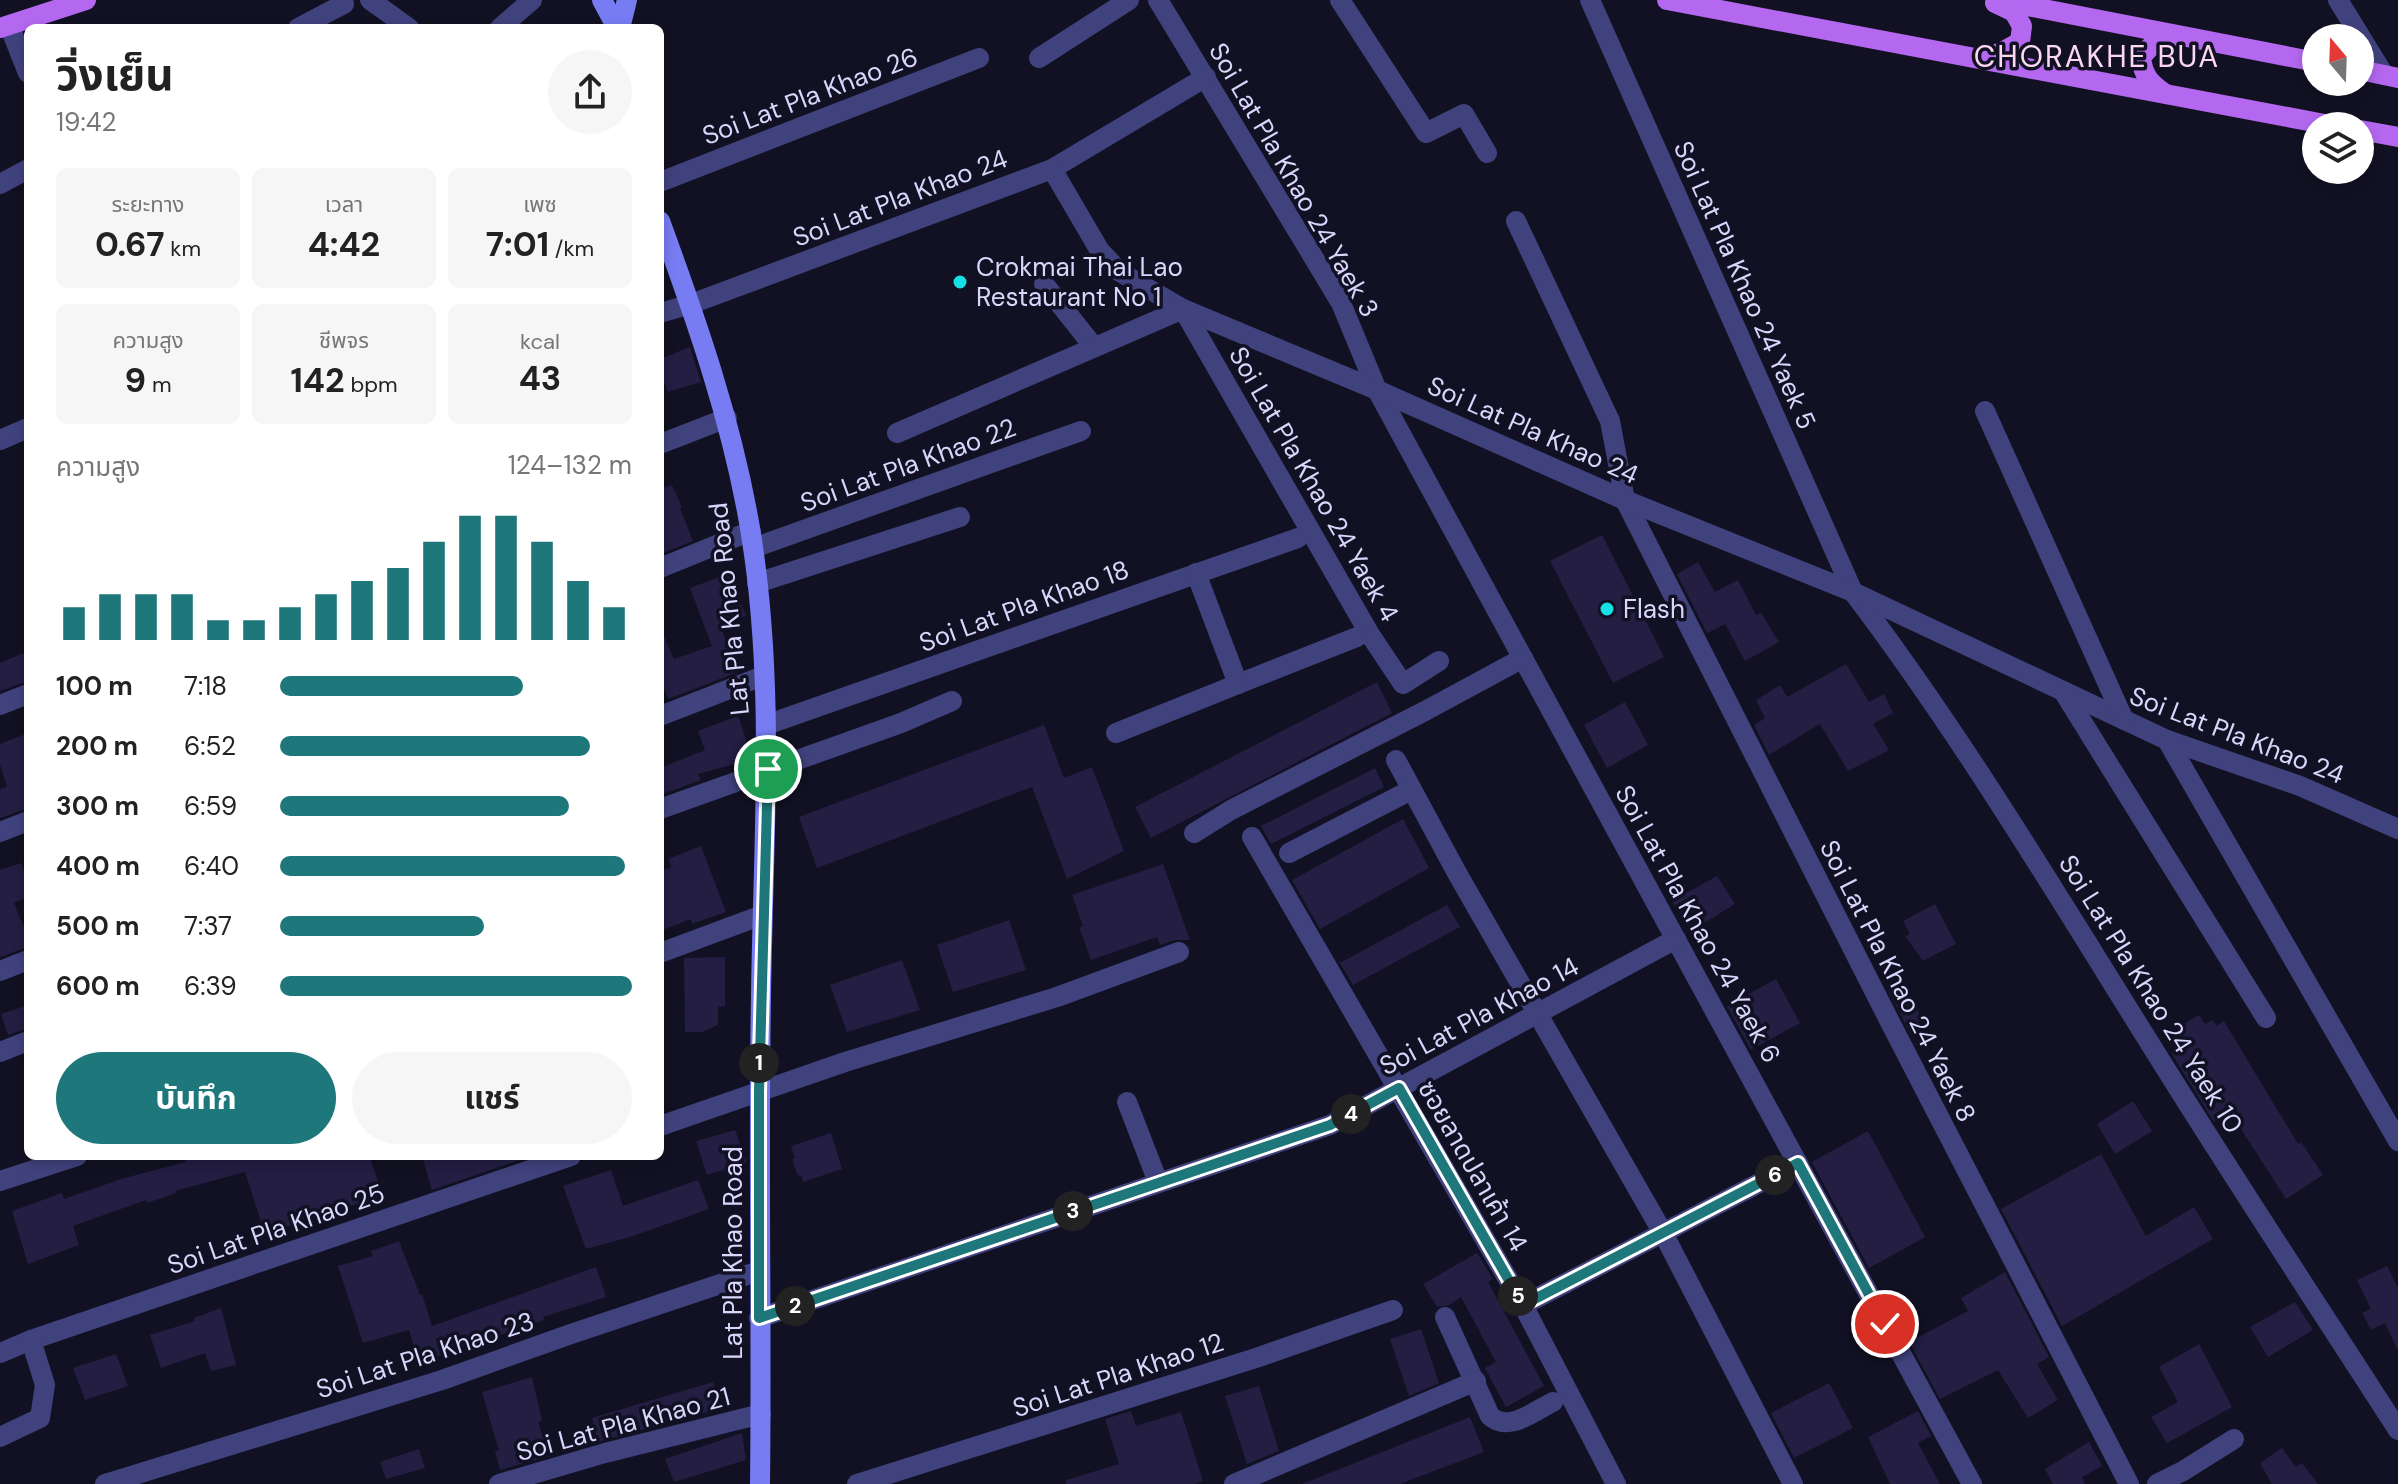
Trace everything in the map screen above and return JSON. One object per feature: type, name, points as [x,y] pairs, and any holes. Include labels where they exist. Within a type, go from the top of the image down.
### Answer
[{"type":"main road","points":[[5,26],[86,0]]},
{"type":"main road","points":[[602,0],[617,24]]},
{"type":"main road","points":[[616,0],[619,24]]},
{"type":"main road","points":[[620,24],[627,0]]},
{"type":"main road","points":[[1667,0],[2302,120]]},
{"type":"main road","points":[[1971,59],[2000,53],[2020,42],[2022,26],[2014,12],[1988,0]]},
{"type":"main road","points":[[1997,0],[2302,59]]},
{"type":"main road","points":[[2168,95],[2150,83],[2142,70],[2141,57],[2153,44],[2184,36]]},
{"type":"main road","points":[[2374,133],[2397,138]]},
{"type":"main road","name":"Lat Pla Khao Road","points":[[664,232],[691,304],[727,418],[752,539],[757,583],[768,769],[759,1092],[760,1484]]},
{"type":"street","points":[[370,0],[403,24]]},
{"type":"street","points":[[505,24],[532,0]]},
{"type":"street","points":[[1039,58],[1129,0]]},
{"type":"street","name":"Soi Lat Pla Khao 24 Yaek 3","points":[[1158,0],[1341,303],[1377,390]]},
{"type":"street","points":[[1340,0],[1426,133],[1464,114],[1487,153]]},
{"type":"street","name":"Soi Lat Pla Khao 24 Yaek 5","points":[[1590,0],[1853,592]]},
{"type":"street","points":[[2338,0],[2391,76]]},
{"type":"street","points":[[305,24],[346,1]]},
{"type":"street","points":[[5,26],[24,65]]},
{"type":"street","name":"Soi Lat Pla Khao 26","points":[[664,180],[979,58]]},
{"type":"street","points":[[1052,169],[1206,77]]},
{"type":"street","name":"Soi Lat Pla Khao 24","points":[[664,312],[1052,169],[1100,251],[1120,272],[1183,309],[1377,390],[1625,500],[1853,592],[2167,740],[2300,786],[2398,829]]},
{"type":"street","points":[[0,184],[24,171]]},
{"type":"street","name":"Soi Lat Pla Khao 24 Yaek 8","points":[[1516,221],[1610,421],[1625,500],[2129,1484]]},
{"type":"street","points":[[1044,284],[1094,347]]},
{"type":"street","points":[[897,433],[1183,309]]},
{"type":"street","name":"Soi Lat Pla Khao 24 Yaek 4","points":[[1183,309],[1369,633],[1403,684],[1439,661]]},
{"type":"street","name":"Soi Lat Pla Khao 24 Yaek 6","points":[[1377,390],[1972,1484]]},
{"type":"street","points":[[1985,411],[2124,720]]},
{"type":"street","points":[[664,442],[727,418]]},
{"type":"street","points":[[0,440],[24,430]]},
{"type":"street","name":"Soi Lat Pla Khao 22","points":[[664,567],[1081,431]]},
{"type":"street","points":[[757,583],[960,517]]},
{"type":"street","name":"Soi Lat Pla Khao 18","points":[[766,725],[1298,538]]},
{"type":"street","points":[[1196,573],[1238,684]]},
{"type":"street","name":"Soi Lat Pla Khao 24 Yaek 10","points":[[1853,592],[1902,657],[2035,858],[2398,1430]]},
{"type":"street","points":[[1116,733],[1357,637]]},
{"type":"street","points":[[1194,833],[1231,810],[1523,658]]},
{"type":"street","points":[[664,714],[763,676]]},
{"type":"street","points":[[2063,691],[2266,1018]]},
{"type":"street","points":[[0,705],[24,696]]},
{"type":"street","points":[[664,808],[901,723],[952,701]]},
{"type":"street","points":[[2167,740],[2398,1141]]},
{"type":"street","points":[[1396,760],[1537,1015],[1663,1233],[1793,1484]]},
{"type":"street","points":[[1289,853],[1411,790]]},
{"type":"street","points":[[0,832],[24,823]]},
{"type":"street","name":"ซอยลาดปลาเค้า 14","points":[[1252,837],[1523,1305],[1616,1484]]},
{"type":"street","points":[[664,952],[762,915]]},
{"type":"street","name":"Soi Lat Pla Khao 14","points":[[759,1318],[1330,1125],[1676,939]]},
{"type":"street","points":[[664,1125],[1057,997],[1179,952]]},
{"type":"street","points":[[0,971],[24,962]]},
{"type":"street","points":[[0,1052],[24,1043]]},
{"type":"street","points":[[1127,1102],[1158,1182]]},
{"type":"street","points":[[0,1181],[52,1160]]},
{"type":"street","name":"Soi Lat Pla Khao 25","points":[[0,1353],[559,1160]]},
{"type":"street","points":[[1523,1305],[1798,1163]]},
{"type":"street","name":"Soi Lat Pla Khao 23","points":[[105,1484],[442,1380],[759,1271]]},
{"type":"street","name":"Soi Lat Pla Khao 12","points":[[857,1484],[1259,1357],[1393,1310]]},
{"type":"street","points":[[1445,1317],[1490,1416],[1503,1424],[1510,1423],[1553,1402]]},
{"type":"street","points":[[0,1437],[40,1418],[45,1385],[31,1340]]},
{"type":"street","points":[[1234,1484],[1476,1381]]},
{"type":"street","name":"Soi Lat Pla Khao 21","points":[[499,1484],[605,1453],[761,1414]]},
{"type":"street","points":[[2157,1484],[2234,1439]]},
{"type":"building","points":[[690,347],[701,382],[668,392],[664,382],[664,357]]},
{"type":"building","points":[[672,485],[693,541],[664,552],[664,488]]},
{"type":"building","name":"Flash","points":[[1602,535],[1664,657],[1613,683],[1550,561]]},
{"type":"building","points":[[1698,562],[1715,592],[1738,580],[1756,615],[1761,613],[1779,642],[1745,661],[1725,624],[1707,633],[1677,574]]},
{"type":"building","points":[[728,574],[746,616],[720,625],[738,672],[668,699],[664,688],[664,636],[674,659],[712,646],[690,588]]},
{"type":"building","points":[[23,653],[24,682],[0,691],[0,663]]},
{"type":"building","points":[[1846,664],[1869,702],[1884,694],[1893,713],[1873,724],[1889,750],[1848,771],[1820,724],[1769,755],[1754,725],[1765,718],[1756,700],[1780,685],[1787,697]]},
{"type":"building","points":[[1377,682],[1392,713],[1151,838],[1135,807]]},
{"type":"building","points":[[1625,702],[1648,745],[1607,768],[1584,725]]},
{"type":"building","points":[[738,716],[753,759],[698,774],[701,780],[664,794],[664,766],[705,750],[698,731]]},
{"type":"building","points":[[1044,725],[1064,778],[1092,767],[1124,851],[1067,879],[1032,787],[817,868],[799,817]]},
{"type":"building","points":[[24,735],[24,809],[0,818],[0,789],[7,787],[0,764],[0,744]]},
{"type":"building","points":[[1375,768],[1384,787],[1271,844],[1261,826]]},
{"type":"building","points":[[1403,819],[1429,868],[1320,929],[1292,880]]},
{"type":"building","points":[[701,846],[726,912],[692,924],[691,919],[664,929],[664,870],[671,867],[668,859]]},
{"type":"building","points":[[21,863],[24,871],[24,899],[14,903],[24,927],[24,948],[0,957],[0,870]]},
{"type":"building","points":[[1163,864],[1190,940],[1175,940],[1160,945],[1157,937],[1091,960],[1072,895]]},
{"type":"building","points":[[1717,876],[1735,904],[1691,931],[1672,901]]},
{"type":"building","points":[[1935,904],[1956,944],[1923,961],[1905,936],[1910,934],[1903,921]]},
{"type":"building","points":[[1447,905],[1460,927],[1353,985],[1340,963]]},
{"type":"building","points":[[1009,920],[1026,970],[953,992],[937,945]]},
{"type":"building","points":[[725,957],[725,1006],[718,1007],[718,1025],[702,1032],[685,1032],[684,958]]},
{"type":"building","points":[[902,960],[920,1010],[847,1032],[830,985]]},
{"type":"building","points":[[1776,979],[1800,1023],[1751,1050],[1727,1006]]},
{"type":"building","points":[[1902,984],[1926,1026],[1911,1035],[1889,992]]},
{"type":"building","points":[[24,1006],[24,1029],[8,1035],[1,1014]]},
{"type":"building","points":[[2199,1015],[2205,1024],[2213,1020],[2216,1026],[2224,1021],[2298,1144],[2301,1142],[2323,1175],[2286,1199],[2230,1112],[2214,1122],[2172,1054],[2181,1049],[2178,1044],[2182,1041],[2175,1029]]},
{"type":"building","points":[[2133,1101],[2152,1131],[2115,1154],[2097,1124]]},
{"type":"building","points":[[735,1130],[747,1163],[707,1175],[696,1141]]},
{"type":"building","points":[[1868,1131],[1925,1237],[1869,1268],[1812,1162]]},
{"type":"building","points":[[831,1133],[842,1169],[803,1182],[792,1159],[795,1158],[791,1146]]},
{"type":"building","points":[[2101,1154],[2146,1236],[2194,1207],[2213,1239],[2062,1326],[2001,1209]]},
{"type":"building","points":[[370,1160],[383,1195],[265,1234],[245,1172],[175,1191],[147,1203],[146,1200],[73,1226],[79,1245],[28,1264],[12,1211],[62,1193],[64,1199],[121,1179],[186,1162]]},
{"type":"building","points":[[423,1160],[519,1160],[432,1190]]},
{"type":"building","points":[[611,1170],[623,1206],[698,1180],[709,1209],[586,1249],[563,1186]]},
{"type":"building","points":[[399,1241],[432,1326],[596,1267],[606,1297],[419,1363],[409,1330],[363,1343],[338,1266],[373,1256],[371,1251]]},
{"type":"building","points":[[1477,1253],[1493,1279],[1488,1282],[1544,1386],[1506,1407],[1485,1368],[1496,1362],[1461,1297],[1449,1305],[1437,1307],[1423,1284]]},
{"type":"building","points":[[2387,1266],[2398,1288],[2398,1351],[2385,1323],[2371,1330],[2362,1313],[2371,1309],[2357,1280]]},
{"type":"building","points":[[2005,1272],[2049,1357],[2037,1364],[2058,1400],[2028,1418],[1998,1370],[1940,1399],[1909,1342],[1968,1311],[1961,1298]]},
{"type":"building","points":[[2295,1302],[2313,1330],[2268,1357],[2250,1327]]},
{"type":"building","points":[[221,1308],[236,1365],[211,1371],[205,1353],[161,1368],[150,1335],[195,1321],[194,1318]]},
{"type":"building","points":[[1421,1329],[1439,1383],[1409,1396],[1390,1339]]},
{"type":"building","points":[[2199,1344],[2232,1407],[2167,1443],[2151,1417],[2178,1402],[2159,1367]]},
{"type":"building","points":[[116,1354],[128,1386],[85,1400],[73,1368]]},
{"type":"building","points":[[532,1377],[542,1421],[538,1422],[549,1456],[500,1470],[495,1451],[499,1451],[482,1392]]},
{"type":"building","points":[[713,1382],[721,1408],[598,1442],[592,1418]]},
{"type":"building","points":[[1829,1383],[1853,1428],[1794,1458],[1771,1413]]},
{"type":"building","points":[[1259,1386],[1279,1451],[1247,1464],[1225,1396]]},
{"type":"building","points":[[1131,1411],[1136,1426],[1181,1412],[1203,1481],[1194,1484],[1066,1484],[1066,1480],[1119,1464],[1105,1419]]},
{"type":"building","points":[[1918,1411],[1931,1436],[1918,1443],[1940,1484],[1890,1484],[1868,1437]]},
{"type":"building","points":[[1470,1417],[1484,1452],[1400,1484],[1302,1484]]},
{"type":"building","points":[[742,1433],[746,1460],[674,1482],[665,1459]]},
{"type":"building","points":[[2089,1442],[2102,1466],[2082,1477],[2085,1484],[2053,1484],[2045,1469]]},
{"type":"building","points":[[2282,1448],[2296,1467],[2302,1463],[2318,1484],[2272,1484],[2260,1463]]},
{"type":"building","points":[[419,1449],[425,1468],[386,1479],[380,1462]]},
{"type":"place","name":"Crokmai Thai Lao Restaurant No 1","points":[[960,282]]},
{"type":"place","name":"Flash","points":[[1607,609]]},
{"type":"district","name":"CHORAKHE BUA","points":[[2097,57]]},
{"type":"route","points":[[768,769],[759,1092],[759,1318],[1330,1125],[1399,1088],[1523,1305],[1798,1163],[1885,1324]]}]
